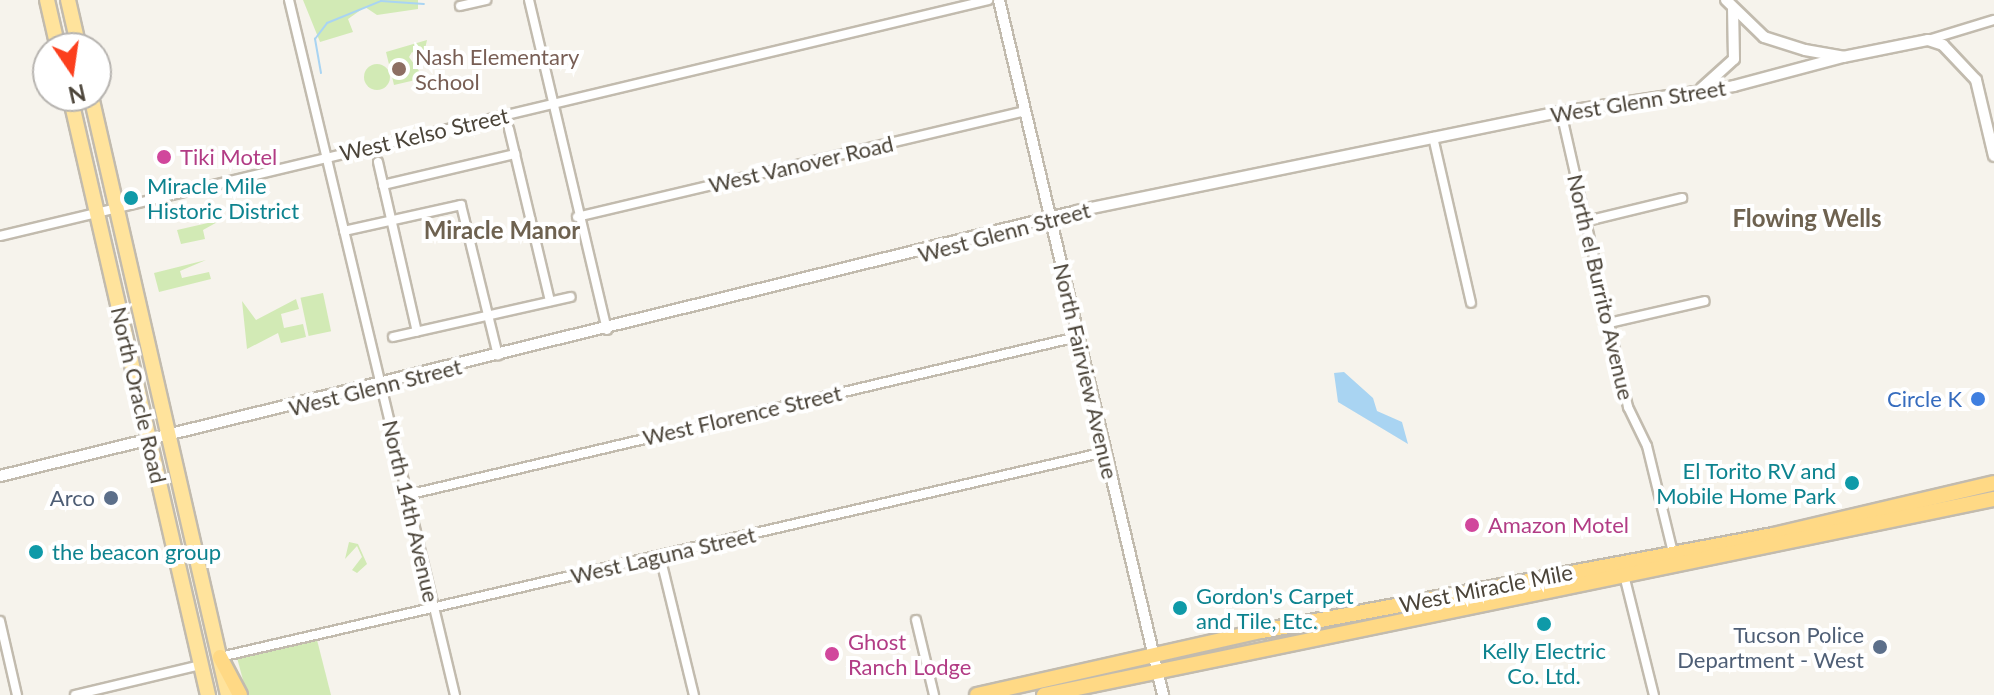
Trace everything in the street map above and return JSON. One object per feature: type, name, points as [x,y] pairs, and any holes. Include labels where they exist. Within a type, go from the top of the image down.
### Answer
[{"type":"highway","name":"West Miracle Mile","points":[[1044,695],[1156,662],[1473,590],[1622,570],[1673,553],[1994,483]]},
{"type":"highway","name":"West Miracle Mile","points":[[977,695],[1385,622],[1622,570],[1994,499]]},
{"type":"highway","points":[[1385,622],[1395,611],[1473,590]]},
{"type":"highway","points":[[220,657],[240,695]]},
{"type":"main road","points":[[47,0],[54,32]]},
{"type":"main road","points":[[68,0],[75,32]]},
{"type":"main road","name":"North Oracle Road","points":[[74,112],[208,695]]},
{"type":"main road","name":"North Oracle Road","points":[[95,112],[228,695]]},
{"type":"street","name":"North 14th Avenue","points":[[289,0],[455,695]]},
{"type":"street","points":[[460,6],[486,0]]},
{"type":"street","points":[[529,0],[550,105],[607,330]]},
{"type":"street","name":"West Kelso Street","points":[[0,236],[988,0]]},
{"type":"street","name":"North Fairview Avenue","points":[[999,0],[1163,695]]},
{"type":"street","points":[[1730,5],[1764,37],[1843,57]]},
{"type":"street","points":[[1695,91],[1734,59],[1730,5]]},
{"type":"street","points":[[1928,40],[1994,20]]},
{"type":"street","points":[[1928,40],[1955,53],[1973,75],[1994,156]]},
{"type":"street","name":"West Glenn Street","points":[[0,476],[1051,220],[1433,137],[1807,71],[1843,57],[1928,40]]},
{"type":"street","name":"West Vanover Road","points":[[577,217],[1025,111]]},
{"type":"street","name":"North el Burrito Avenue","points":[[1561,112],[1609,323],[1673,553]]},
{"type":"street","points":[[509,129],[550,301]]},
{"type":"street","points":[[1433,137],[1471,303]]},
{"type":"street","points":[[383,185],[515,154]]},
{"type":"street","points":[[378,162],[417,332]]},
{"type":"street","points":[[1587,221],[1682,198]]},
{"type":"street","points":[[344,231],[461,205],[498,356]]},
{"type":"street","points":[[393,337],[571,297]]},
{"type":"street","points":[[1609,323],[1705,301]]},
{"type":"street","name":"West Florence Street","points":[[407,495],[1077,337]]},
{"type":"street","name":"West Laguna Street","points":[[220,657],[1105,452]]},
{"type":"street","points":[[839,514],[841,525]]},
{"type":"street","points":[[761,532],[764,542]]},
{"type":"street","points":[[660,556],[694,695]]},
{"type":"street","points":[[1622,570],[1654,695]]},
{"type":"street","points":[[916,620],[934,695]]},
{"type":"street","points":[[0,621],[17,695]]},
{"type":"street","points":[[75,695],[201,665]]},
{"type":"green space","points":[[303,0],[418,0],[418,9],[377,15],[365,7],[348,19],[353,32],[320,42]]},
{"type":"green space","points":[[427,40],[423,58],[412,52],[409,57],[424,78],[394,85],[386,52]]},
{"type":"green space","points":[[377,64],[386,68],[390,77],[386,86],[377,90],[368,86],[364,77],[368,68]]},
{"type":"green space","points":[[221,220],[203,230],[205,239],[181,244],[177,230]]},
{"type":"green space","points":[[206,260],[180,271],[182,278],[209,272],[211,279],[159,292],[154,273]]},
{"type":"green space","points":[[323,293],[331,331],[309,336],[301,298]]},
{"type":"green space","points":[[296,299],[299,309],[281,314],[284,328],[303,324],[306,337],[281,343],[278,333],[247,349],[242,301],[256,320]]},
{"type":"green space","points":[[349,542],[358,544],[367,564],[357,573],[352,570],[362,557],[357,546],[345,559]]},
{"type":"green space","points":[[316,636],[331,695],[247,695],[236,654]]},
{"type":"water","points":[[1344,372],[1373,398],[1377,411],[1402,422],[1408,444],[1338,402],[1334,373]]},
{"type":"waterway","points":[[321,73],[315,39],[327,23],[381,1],[424,4]]},
{"type":"place","name":"Nash Elementary School","points":[[399,69]]},
{"type":"place","name":"Tiki Motel","points":[[164,157]]},
{"type":"place","name":"Miracle Mile Historic District","points":[[131,198]]},
{"type":"place","name":"Circle K","points":[[1978,399]]},
{"type":"place","name":"El Torito RV and Mobile Home Park","points":[[1852,483]]},
{"type":"place","name":"Arco","points":[[111,498]]},
{"type":"place","name":"Amazon Motel","points":[[1472,525]]},
{"type":"place","name":"the beacon group","points":[[36,552]]},
{"type":"place","name":"Gordon's Carpet and Tile, Etc.","points":[[1180,608]]},
{"type":"place","name":"Kelly Electric Co. Ltd.","points":[[1544,624]]},
{"type":"place","name":"Tucson Police Department - West","points":[[1880,647]]},
{"type":"place","name":"Ghost Ranch Lodge","points":[[832,654]]},
{"type":"district","name":"Flowing Wells","points":[[1807,218]]},
{"type":"district","name":"Miracle Manor","points":[[502,230]]}]
